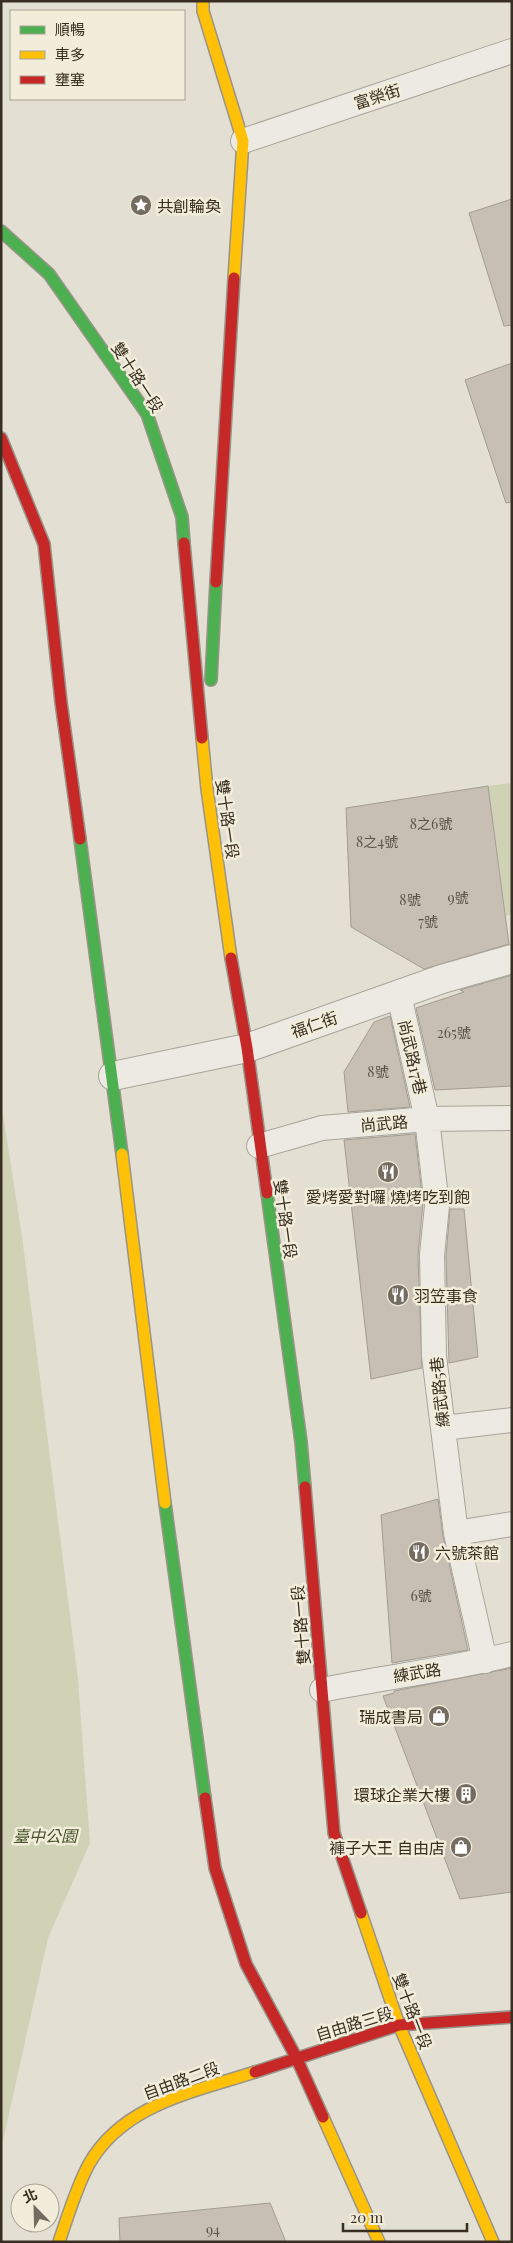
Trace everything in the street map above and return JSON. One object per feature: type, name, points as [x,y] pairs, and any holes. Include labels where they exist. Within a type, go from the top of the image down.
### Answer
[{"type":"main road","points":[[202,1],[203,11],[243,141],[221,466],[206,789]]},
{"type":"main road","name":"雙十路一段","points":[[1,231],[49,274],[146,414],[182,517],[206,789],[238,1004],[247,1048],[301,1442],[334,1833],[399,2025],[493,2242]]},
{"type":"main road","points":[[1,438],[44,544],[61,702],[113,1076],[155,1429],[215,1868],[246,1964],[296,2057],[379,2242]]},
{"type":"main road","name":"自由路三段","points":[[296,2057],[399,2025],[512,2017]]},
{"type":"main road","name":"自由路二段","points":[[59,2242],[84,2174],[96,2153],[109,2137],[127,2122],[151,2106],[296,2057]]},
{"type":"street","name":"福仁街","points":[[113,1076],[247,1048],[442,980],[512,959]]},
{"type":"lane","name":"富榮街","points":[[243,141],[512,51]]},
{"type":"lane","name":"尚武路17巷","points":[[399,995],[427,1119]]},
{"type":"lane","name":"尚武路","points":[[259,1146],[322,1128],[427,1119],[512,1118]]},
{"type":"lane","name":"練武路5巷","points":[[427,1119],[437,1206],[432,1255],[434,1356],[456,1533],[485,1661]]},
{"type":"lane","points":[[443,1428],[512,1420]]},
{"type":"lane","points":[[456,1533],[512,1524]]},
{"type":"lane","name":"練武路","points":[[322,1690],[379,1678],[485,1661],[512,1654]]},
{"type":"green space","points":[[512,783],[512,914],[506,916],[488,786]]},
{"type":"green space","name":"臺中公園","points":[[1,1102],[22,1236],[78,1679],[90,1843],[48,1938],[1,2150]]},
{"type":"building","points":[[512,199],[512,325],[504,326],[469,213]]},
{"type":"building","points":[[512,363],[512,502],[506,503],[465,380]]},
{"type":"building","points":[[488,786],[509,944],[424,969],[351,927],[346,808]]},
{"type":"building","points":[[512,975],[512,1086],[435,1090],[416,1008],[464,992],[460,990]]},
{"type":"building","points":[[390,1016],[410,1107],[348,1112],[344,1072],[374,1022]]},
{"type":"building","points":[[415,1134],[423,1203],[418,1255],[422,1368],[371,1379],[344,1140]]},
{"type":"building","points":[[450,1209],[464,1209],[478,1357],[449,1363],[446,1256]]},
{"type":"building","points":[[438,1499],[443,1536],[468,1650],[392,1663],[381,1515]]},
{"type":"building","name":"環球企業大樓","points":[[512,1668],[512,1892],[460,1899],[383,1696],[394,1693],[394,1691]]},
{"type":"building","points":[[270,2203],[286,2242],[120,2242],[119,2218]]},
{"type":"traffic: fast","points":[[1,231],[49,274],[147,414],[182,517],[184,543]]},
{"type":"traffic: fast","points":[[211,680],[216,582]]},
{"type":"traffic: fast","points":[[80,839],[122,1154]]},
{"type":"traffic: fast","points":[[267,1193],[301,1442],[305,1487]]},
{"type":"traffic: fast","points":[[165,1503],[205,1798]]},
{"type":"traffic: slow","points":[[203,1],[203,11],[243,141],[234,278]]},
{"type":"traffic: slow","points":[[202,738],[207,789],[231,958]]},
{"type":"traffic: slow","points":[[122,1154],[165,1503]]},
{"type":"traffic: slow","points":[[361,1913],[399,2025],[493,2242]]},
{"type":"traffic: slow","points":[[59,2242],[84,2173],[103,2144],[121,2127],[140,2114],[162,2103],[255,2072]]},
{"type":"traffic: slow","points":[[323,2117],[379,2242]]},
{"type":"traffic: jam","points":[[216,582],[234,278]]},
{"type":"traffic: jam","points":[[1,438],[44,544],[61,702],[80,839]]},
{"type":"traffic: jam","points":[[184,543],[202,738]]},
{"type":"traffic: jam","points":[[231,958],[247,1048],[267,1193]]},
{"type":"traffic: jam","points":[[305,1487],[334,1833],[361,1913]]},
{"type":"traffic: jam","points":[[205,1798],[215,1868],[246,1964],[296,2057],[323,2117]]},
{"type":"traffic: jam","points":[[255,2072],[399,2025],[512,2017]]},
{"type":"place","name":"共創輪奐","points":[[141,205]]},
{"type":"place","name":"愛烤愛對囉 燒烤吃到飽","points":[[388,1172]]},
{"type":"place","name":"羽笠事食","points":[[398,1295]]},
{"type":"place","name":"六號茶館","points":[[419,1552]]},
{"type":"place","name":"瑞成書局","points":[[439,1716]]},
{"type":"place","name":"環球企業大樓","points":[[466,1794]]},
{"type":"place","name":"褲子大王 自由店","points":[[461,1847]]}]
